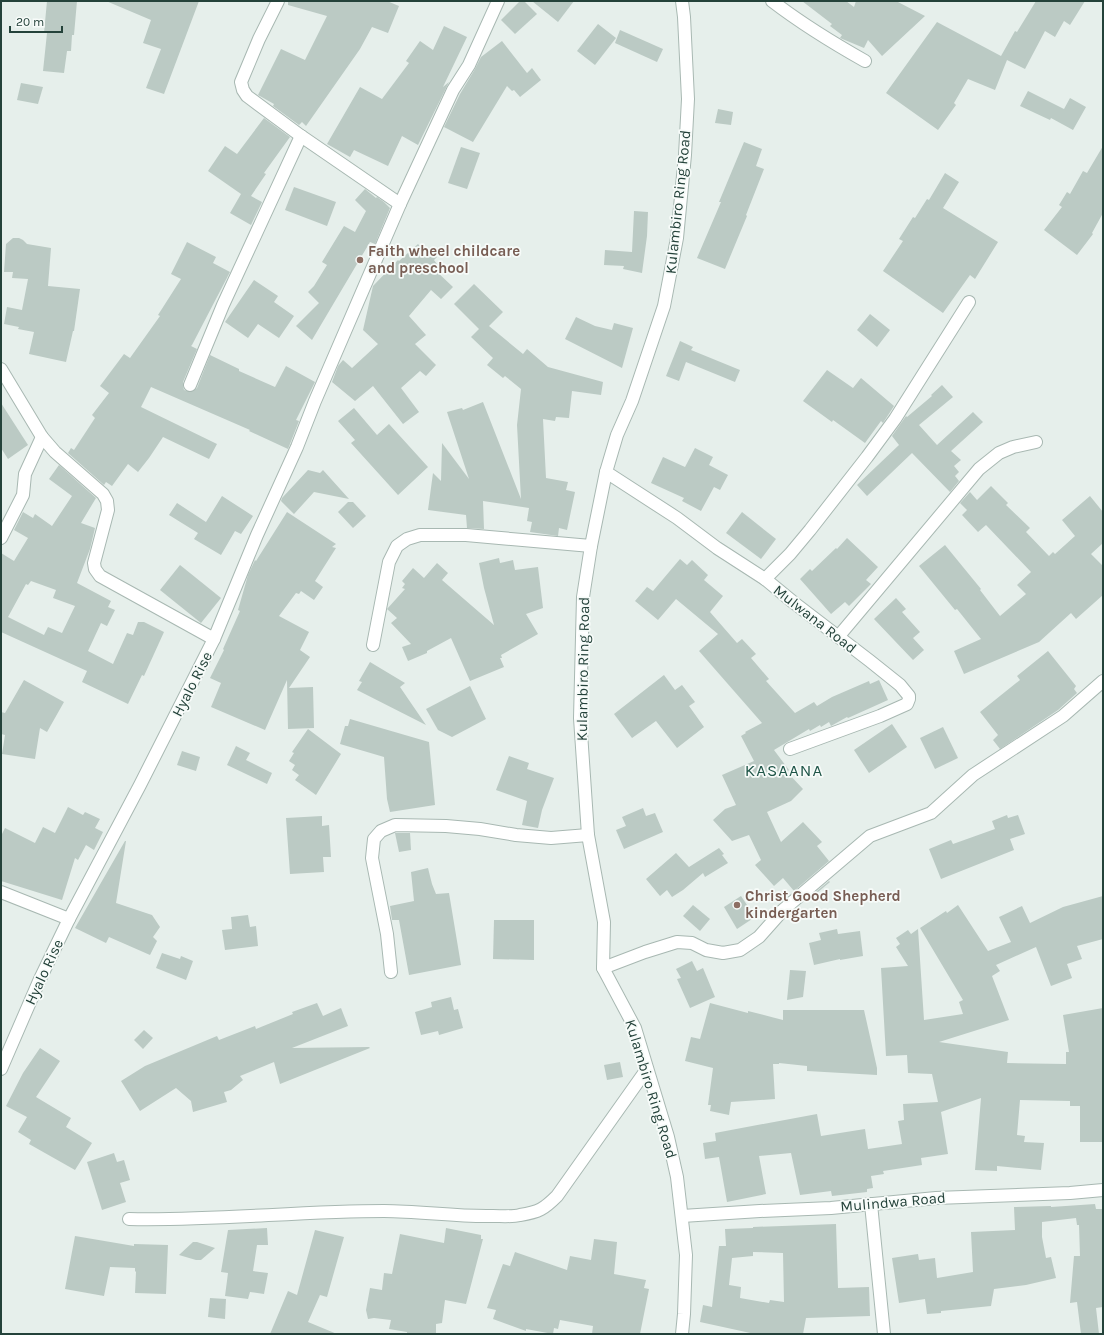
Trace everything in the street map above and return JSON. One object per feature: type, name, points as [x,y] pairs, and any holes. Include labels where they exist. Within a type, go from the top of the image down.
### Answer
[{"type":"street","points":[[278,1],[259,39],[241,82],[243,90],[247,96],[301,136],[400,204]]},
{"type":"street","points":[[214,639],[257,534],[297,447],[315,401],[400,204],[453,90],[469,65],[498,1]]},
{"type":"street","name":"Kulambiro Ring Road","points":[[682,1],[688,99],[685,155],[677,238],[664,306],[632,401],[617,435],[606,472],[591,546],[583,597],[580,718],[588,835],[604,922],[603,968],[635,1028],[668,1137],[677,1177],[686,1255],[682,1334]]},
{"type":"street","points":[[772,1],[836,45],[865,62]]},
{"type":"street","points":[[190,385],[223,305],[301,136]]},
{"type":"street","points":[[765,579],[790,554],[867,457],[895,418],[969,302]]},
{"type":"street","name":"Hyalo Rise","points":[[1,369],[42,437],[55,452],[103,494],[107,501],[108,510],[94,563],[95,570],[100,576],[214,639],[140,785],[69,919],[40,979],[1,1069]]},
{"type":"street","points":[[1,538],[23,495],[25,474],[42,437]]},
{"type":"street","points":[[838,637],[979,469],[999,453],[1013,447],[1036,442]]},
{"type":"street","name":"Mulwana Road","points":[[606,472],[677,518],[717,548],[765,579],[900,685],[909,696],[910,700],[907,704],[880,716],[790,749]]},
{"type":"street","points":[[373,645],[389,562],[397,546],[407,539],[420,535],[466,535],[591,546]]},
{"type":"street","points":[[603,968],[677,942],[692,943],[706,950],[723,953],[740,950],[759,937],[783,910],[870,836],[931,813],[973,776],[1063,716],[1103,681]]},
{"type":"street","points":[[391,972],[387,934],[372,858],[374,839],[381,831],[396,825],[446,826],[480,829],[516,836],[551,838],[588,835]]},
{"type":"street","points":[[1,892],[69,919]]},
{"type":"street","points":[[129,1219],[172,1220],[386,1211],[472,1216],[519,1216],[539,1211],[546,1207],[557,1196],[647,1069]]},
{"type":"street","name":"Mulindwa Road","points":[[682,1216],[871,1204],[936,1198],[1103,1190]]},
{"type":"street","points":[[871,1204],[884,1334]]},
{"type":"building","points":[[47,1],[77,1],[74,35],[72,35],[71,51],[67,51],[64,73],[43,71],[47,33],[44,33]]},
{"type":"building","points":[[106,1],[199,1],[164,94],[146,88],[161,49],[143,43],[151,20]]},
{"type":"building","points":[[288,1],[387,1],[399,6],[388,33],[372,27],[360,49],[306,126],[302,122],[299,125],[273,106],[274,104],[258,95],[281,49],[305,60],[327,16],[288,5]]},
{"type":"building","points":[[520,1],[524,1],[537,14],[515,34],[501,20]]},
{"type":"building","points":[[532,1],[574,1],[558,22]]},
{"type":"building","points":[[802,1],[846,1],[854,7],[856,1],[896,1],[925,16],[882,56],[868,40],[864,48],[840,38],[842,35],[830,26],[832,24]]},
{"type":"building","points":[[1036,1],[1085,1],[1070,25],[1064,21],[1055,37],[1045,31],[1025,69],[1007,60],[995,90],[968,79],[954,103],[956,105],[938,130],[886,93],[937,22],[1001,56],[1015,31],[1017,32]]},
{"type":"building","points":[[598,24],[616,38],[595,65],[577,51]]},
{"type":"building","points":[[444,26],[467,37],[443,87],[449,82],[418,145],[402,136],[388,166],[354,150],[350,157],[327,144],[360,87],[382,99],[409,63],[406,61],[420,41],[433,50]]},
{"type":"building","points":[[620,30],[663,49],[657,62],[615,43]]},
{"type":"building","points":[[502,41],[527,73],[532,68],[541,80],[520,97],[514,90],[512,91],[507,86],[473,142],[444,127],[460,94],[481,57]]},
{"type":"building","points":[[21,83],[43,87],[38,104],[17,100]]},
{"type":"building","points":[[1028,91],[1064,109],[1070,98],[1086,107],[1073,130],[1051,118],[1050,120],[1020,106]]},
{"type":"building","points":[[718,109],[733,112],[731,125],[715,123]]},
{"type":"building","points":[[264,118],[290,137],[264,173],[266,174],[251,196],[262,202],[251,225],[230,213],[241,194],[208,171],[225,146],[237,154]]},
{"type":"building","points":[[744,142],[762,149],[756,166],[764,169],[746,215],[747,216],[725,269],[697,258],[721,202],[719,202]]},
{"type":"building","points":[[1103,146],[1103,213],[1092,233],[1093,234],[1077,255],[1044,230],[1062,207],[1059,205],[1067,192],[1070,194],[1083,171],[1087,173]]},
{"type":"building","points":[[461,147],[480,153],[467,189],[448,183]]},
{"type":"building","points":[[945,173],[959,182],[943,208],[998,242],[975,279],[970,275],[943,313],[883,271],[903,241],[899,239],[913,217],[915,218],[927,199],[929,200]]},
{"type":"building","points":[[294,187],[336,202],[327,226],[285,210]]},
{"type":"building","points":[[365,189],[390,208],[375,244],[370,242],[312,340],[296,326],[319,303],[308,292],[314,286],[327,265],[322,262],[344,226],[355,232],[366,211],[355,200]]},
{"type":"building","points":[[634,211],[648,212],[647,236],[642,273],[623,269],[624,266],[604,265],[605,250],[632,252]]},
{"type":"building","points":[[13,238],[19,238],[27,244],[51,248],[48,286],[80,289],[74,331],[66,362],[29,354],[34,332],[18,329],[19,327],[4,324],[7,307],[22,310],[28,279],[12,278],[13,272],[4,272],[6,244]]},
{"type":"building","points":[[187,242],[216,257],[213,263],[230,272],[191,346],[197,349],[183,382],[184,390],[191,392],[197,388],[210,355],[239,369],[239,371],[275,387],[286,366],[315,382],[296,420],[299,421],[288,449],[249,431],[250,430],[151,387],[141,407],[217,444],[209,459],[163,437],[138,472],[128,464],[112,486],[106,482],[104,485],[68,453],[71,448],[74,450],[95,418],[92,415],[109,393],[100,386],[124,354],[130,358],[160,316],[158,315],[181,279],[171,274]]},
{"type":"building","points":[[418,244],[424,251],[428,247],[437,257],[434,260],[439,267],[435,270],[453,287],[441,299],[431,290],[409,316],[426,335],[415,344],[436,365],[426,376],[420,371],[401,388],[419,412],[403,424],[373,386],[355,401],[332,382],[338,366],[343,360],[352,368],[378,344],[363,330],[373,286],[398,260],[399,261]]},
{"type":"building","points":[[254,280],[278,296],[274,302],[294,316],[279,338],[258,324],[248,338],[225,322]]},
{"type":"building","points":[[474,284],[503,312],[489,326],[523,354],[527,349],[548,367],[603,382],[601,395],[572,391],[569,418],[556,417],[555,421],[543,419],[546,478],[568,482],[566,490],[575,492],[567,530],[559,528],[558,536],[530,532],[532,522],[527,521],[529,508],[483,501],[484,529],[467,528],[466,515],[428,510],[433,473],[441,481],[442,443],[469,479],[447,412],[462,408],[463,410],[483,402],[521,499],[517,425],[521,389],[505,376],[503,378],[487,365],[493,358],[471,337],[479,329],[454,304]]},
{"type":"building","points":[[870,314],[890,330],[877,347],[857,330]]},
{"type":"building","points":[[576,317],[595,326],[612,330],[614,323],[633,328],[622,368],[565,339]]},
{"type":"building","points":[[680,341],[693,347],[691,350],[740,370],[735,382],[686,362],[679,381],[666,376]]},
{"type":"building","points":[[827,370],[853,388],[861,378],[894,406],[883,423],[881,421],[865,443],[803,401]]},
{"type":"building","points":[[942,385],[953,397],[919,425],[937,445],[973,412],[983,422],[951,451],[961,460],[954,466],[959,472],[955,476],[959,481],[950,492],[912,453],[867,496],[857,485],[899,445],[892,436],[906,416],[907,417],[932,396],[931,395]]},
{"type":"building","points":[[1,403],[28,445],[8,459],[1,448]]},
{"type":"building","points":[[354,408],[377,435],[389,424],[428,467],[398,495],[351,443],[355,440],[338,421]]},
{"type":"building","points":[[695,448],[713,457],[709,465],[728,475],[720,490],[714,487],[701,511],[682,501],[684,498],[651,483],[663,457],[685,467]]},
{"type":"building","points":[[59,465],[96,498],[81,523],[95,528],[90,549],[77,583],[111,601],[108,607],[115,610],[107,626],[101,623],[88,651],[113,664],[127,633],[133,635],[138,622],[144,622],[164,632],[144,676],[142,675],[128,704],[82,682],[87,671],[1,632],[1,553],[14,561],[28,538],[14,530],[23,512],[33,518],[35,514],[52,526],[72,496],[49,479]],"holes":[[[31,581],[56,590],[53,598],[75,606],[62,633],[48,627],[44,635],[8,617],[26,584],[28,585]]]},
{"type":"building","points":[[308,470],[320,473],[323,470],[349,499],[314,492],[294,514],[281,501],[282,498]]},
{"type":"building","points":[[991,486],[1008,503],[1006,505],[1030,528],[1026,532],[1049,556],[1053,552],[1055,554],[1075,536],[1062,520],[1090,496],[1103,512],[1103,543],[1091,554],[1103,566],[1103,595],[1076,619],[1071,613],[1039,642],[964,674],[954,651],[981,639],[919,566],[945,545],[981,589],[980,590],[1000,616],[1026,594],[1017,585],[1031,572],[986,525],[978,532],[962,515],[967,510],[960,503],[970,492],[977,500]]},
{"type":"building","points":[[222,496],[253,516],[241,534],[235,531],[221,555],[194,539],[198,533],[169,515],[177,503],[206,522]]},
{"type":"building","points":[[348,502],[353,502],[366,516],[353,528],[338,512]]},
{"type":"building","points":[[287,512],[336,544],[332,547],[336,548],[315,581],[323,587],[314,600],[301,591],[299,594],[296,593],[279,616],[309,632],[300,650],[310,657],[289,688],[313,687],[314,728],[288,729],[287,680],[265,730],[211,707],[221,683],[210,678],[224,650],[223,649],[240,611],[238,610],[248,575],[255,560],[256,561]]},
{"type":"building","points":[[742,512],[776,539],[761,559],[726,533]]},
{"type":"building","points":[[847,538],[878,567],[866,580],[871,584],[849,606],[845,602],[831,614],[800,579],[810,569],[812,571]]},
{"type":"building","points":[[499,558],[500,563],[513,560],[515,570],[538,567],[543,608],[526,614],[538,634],[501,655],[502,658],[500,658],[504,667],[470,681],[451,638],[427,651],[427,653],[408,661],[402,647],[411,644],[391,623],[397,618],[387,609],[405,589],[402,588],[405,584],[402,581],[413,568],[424,578],[437,563],[448,573],[442,580],[494,625],[479,563]]},
{"type":"building","points":[[680,559],[687,565],[692,560],[708,575],[704,580],[723,596],[710,612],[737,643],[742,639],[756,654],[751,658],[769,679],[766,681],[795,713],[814,702],[817,706],[832,697],[869,681],[870,684],[879,680],[888,700],[848,718],[847,717],[831,726],[829,722],[810,731],[809,729],[774,750],[789,770],[787,772],[803,789],[791,801],[767,812],[781,842],[803,822],[822,842],[817,846],[829,861],[794,891],[783,878],[774,886],[755,865],[761,860],[749,835],[732,841],[713,820],[725,809],[736,805],[722,775],[754,761],[741,736],[746,733],[745,732],[762,723],[699,651],[718,634],[676,599],[658,620],[635,601],[647,587],[653,591]]},
{"type":"building","points":[[180,565],[221,598],[201,623],[160,590]]},
{"type":"building","points":[[896,598],[906,609],[902,612],[920,632],[913,638],[924,650],[913,660],[874,619]]},
{"type":"building","points":[[1048,651],[1076,686],[1074,689],[1077,693],[1058,710],[1000,749],[993,740],[998,735],[980,712],[1020,680],[1017,676]]},
{"type":"building","points":[[370,662],[405,683],[400,687],[426,725],[357,690],[362,682],[359,681]]},
{"type":"building","points":[[664,675],[675,690],[682,685],[695,702],[689,706],[704,727],[677,748],[656,721],[632,738],[614,714]]},
{"type":"building","points":[[24,680],[64,702],[47,732],[40,728],[35,759],[2,754],[5,735],[1,734],[1,712],[5,713]]},
{"type":"building","points":[[470,686],[486,719],[452,737],[438,730],[426,709]]},
{"type":"building","points":[[350,719],[429,742],[435,805],[390,812],[387,799],[384,757],[340,744],[345,726],[348,726]]},
{"type":"building","points":[[892,724],[907,747],[869,773],[854,750]]},
{"type":"building","points":[[943,727],[958,758],[935,769],[920,738]]},
{"type":"building","points":[[308,729],[341,754],[316,795],[295,780],[299,775],[292,770],[295,765],[289,761],[294,753],[292,752]]},
{"type":"building","points":[[236,746],[250,753],[246,760],[272,773],[267,784],[227,765]]},
{"type":"building","points":[[182,751],[200,757],[196,771],[177,765]]},
{"type":"building","points":[[509,756],[529,763],[527,769],[554,778],[542,810],[538,828],[522,825],[527,801],[496,790]]},
{"type":"building","points":[[68,807],[83,815],[85,812],[100,819],[95,828],[103,832],[94,850],[86,845],[78,860],[75,858],[62,900],[1,881],[1,836],[5,828],[35,843],[43,827],[55,833]]},
{"type":"building","points":[[643,808],[646,816],[655,813],[663,832],[624,849],[616,830],[626,826],[622,817]]},
{"type":"building","points":[[1007,815],[1008,818],[1018,815],[1025,834],[1010,839],[1014,850],[941,879],[929,849],[951,840],[953,844],[995,829],[992,821]]},
{"type":"building","points":[[322,816],[322,826],[329,825],[331,857],[323,857],[324,872],[290,874],[286,818]]},
{"type":"building","points":[[395,833],[410,833],[411,850],[399,852]]},
{"type":"building","points":[[125,841],[116,903],[152,915],[160,927],[153,937],[157,941],[150,955],[109,937],[106,943],[75,928]]},
{"type":"building","points":[[719,848],[724,854],[722,855],[728,863],[705,877],[703,873],[672,897],[667,890],[660,896],[646,879],[676,853],[689,867]]},
{"type":"building","points":[[428,868],[436,894],[449,893],[461,965],[409,975],[399,920],[392,920],[390,906],[414,901],[411,872]]},
{"type":"building","points":[[829,881],[830,882],[812,897],[811,896]]},
{"type":"building","points":[[741,896],[755,917],[737,929],[724,907]]},
{"type":"building","points":[[1103,896],[1103,939],[1077,946],[1082,959],[1067,964],[1072,978],[1051,986],[1036,947],[996,965],[1000,971],[992,976],[1009,1020],[939,1042],[1008,1052],[1007,1063],[1066,1064],[1066,1052],[1069,1052],[1063,1015],[1103,1008],[1103,1142],[1080,1142],[1080,1106],[1070,1106],[1070,1101],[1020,1100],[1017,1135],[1025,1136],[1024,1142],[1044,1143],[1041,1170],[997,1166],[997,1171],[975,1170],[981,1098],[941,1112],[948,1154],[921,1158],[922,1165],[883,1171],[884,1174],[871,1176],[873,1188],[867,1189],[867,1192],[832,1196],[831,1191],[800,1195],[791,1153],[759,1156],[766,1194],[727,1202],[719,1157],[705,1159],[703,1143],[716,1141],[715,1133],[817,1114],[821,1136],[865,1129],[868,1149],[902,1144],[898,1121],[904,1120],[903,1104],[938,1102],[932,1074],[908,1073],[907,1055],[886,1056],[881,968],[908,966],[896,947],[900,944],[896,938],[908,930],[911,934],[918,929],[924,1020],[963,1014],[959,1002],[963,1000],[920,928],[958,905],[988,951],[1011,942],[999,917],[1022,906],[1030,923],[1063,907]]},
{"type":"building","points":[[693,905],[710,919],[700,931],[683,916]]},
{"type":"building","points":[[248,915],[250,927],[256,926],[258,946],[225,950],[222,930],[232,929],[231,917]]},
{"type":"building","points":[[494,920],[534,920],[534,960],[493,959]]},
{"type":"building","points":[[837,929],[838,934],[860,931],[863,956],[840,959],[814,965],[809,943],[821,940],[819,933]]},
{"type":"building","points":[[162,953],[180,959],[181,956],[193,961],[186,980],[156,968]]},
{"type":"building","points":[[692,961],[697,971],[703,968],[715,997],[690,1008],[677,979],[681,978],[676,969]]},
{"type":"building","points":[[790,970],[806,971],[803,997],[787,1000]]},
{"type":"building","points":[[451,997],[454,1010],[458,1009],[463,1028],[439,1035],[438,1031],[421,1035],[415,1012],[432,1007],[431,1002]]},
{"type":"building","points":[[317,1003],[323,1016],[341,1008],[348,1026],[292,1048],[370,1048],[280,1084],[274,1062],[240,1076],[243,1080],[231,1090],[224,1092],[227,1102],[193,1112],[191,1101],[176,1088],[140,1111],[121,1081],[145,1066],[217,1036],[219,1040],[255,1026],[256,1029],[293,1014],[292,1012]]},
{"type":"building","points":[[710,1003],[783,1020],[783,1010],[864,1010],[877,1068],[877,1075],[807,1071],[807,1066],[779,1063],[773,1064],[775,1099],[731,1102],[729,1115],[710,1111],[711,1105],[708,1105],[713,1068],[685,1061],[691,1037],[700,1039]]},
{"type":"building","points":[[144,1030],[153,1038],[143,1049],[134,1040]]},
{"type":"building","points":[[40,1048],[60,1061],[36,1097],[71,1118],[66,1127],[92,1143],[75,1170],[29,1144],[31,1140],[18,1132],[27,1117],[6,1106],[23,1073]]},
{"type":"building","points":[[620,1062],[623,1077],[607,1080],[604,1065]]},
{"type":"building","points":[[114,1153],[117,1162],[124,1160],[130,1180],[120,1183],[126,1202],[102,1210],[87,1162]]},
{"type":"building","points":[[1095,1204],[1096,1209],[1103,1209],[1103,1307],[1096,1308],[1099,1334],[1081,1334],[1077,1302],[1070,1303],[1074,1256],[1080,1256],[1079,1225],[1077,1225],[1076,1218],[1042,1222],[1042,1237],[1046,1258],[1051,1257],[1056,1278],[1026,1285],[994,1289],[991,1306],[941,1311],[941,1313],[927,1314],[925,1299],[899,1303],[892,1258],[918,1254],[919,1260],[935,1258],[937,1278],[973,1272],[971,1232],[1015,1230],[1014,1207],[1051,1207]]},
{"type":"building","points":[[836,1224],[838,1288],[869,1287],[870,1316],[806,1318],[803,1334],[755,1334],[700,1322],[703,1305],[712,1307],[719,1246],[726,1246],[725,1229]],"holes":[[[753,1252],[783,1253],[784,1302],[770,1300],[769,1303],[740,1298],[741,1287],[729,1285],[732,1258],[753,1256]]]},
{"type":"building","points":[[267,1228],[268,1245],[257,1245],[253,1271],[268,1273],[264,1294],[250,1292],[248,1299],[225,1296],[228,1273],[221,1272],[228,1230]]},
{"type":"building","points":[[446,1228],[481,1235],[481,1239],[483,1239],[466,1304],[445,1300],[442,1323],[436,1324],[436,1334],[407,1334],[407,1332],[389,1329],[391,1320],[374,1318],[368,1319],[366,1310],[370,1288],[382,1290],[384,1273],[392,1274],[400,1234],[444,1243]]},
{"type":"building","points":[[315,1230],[344,1237],[327,1297],[320,1295],[308,1322],[337,1334],[270,1334],[288,1291],[297,1295]]},
{"type":"building","points":[[75,1236],[134,1246],[134,1244],[168,1245],[166,1294],[135,1293],[135,1268],[110,1267],[104,1296],[65,1289]]},
{"type":"building","points":[[594,1239],[617,1242],[614,1274],[646,1280],[644,1288],[649,1289],[640,1334],[592,1334],[593,1326],[560,1320],[558,1329],[554,1328],[553,1334],[526,1329],[526,1331],[493,1319],[496,1310],[487,1308],[503,1264],[510,1266],[515,1252],[567,1270],[570,1256],[591,1260]]},
{"type":"building","points":[[193,1242],[215,1248],[201,1260],[179,1255]]},
{"type":"building","points":[[210,1298],[226,1299],[225,1319],[208,1317]]},
{"type":"place","name":"Faith wheel childcare and preschool","points":[[360,260]]},
{"type":"place","name":"Christ Good Shepherd kindergarten","points":[[737,905]]},
{"type":"district","name":"KASAANA","points":[[784,770]]}]
